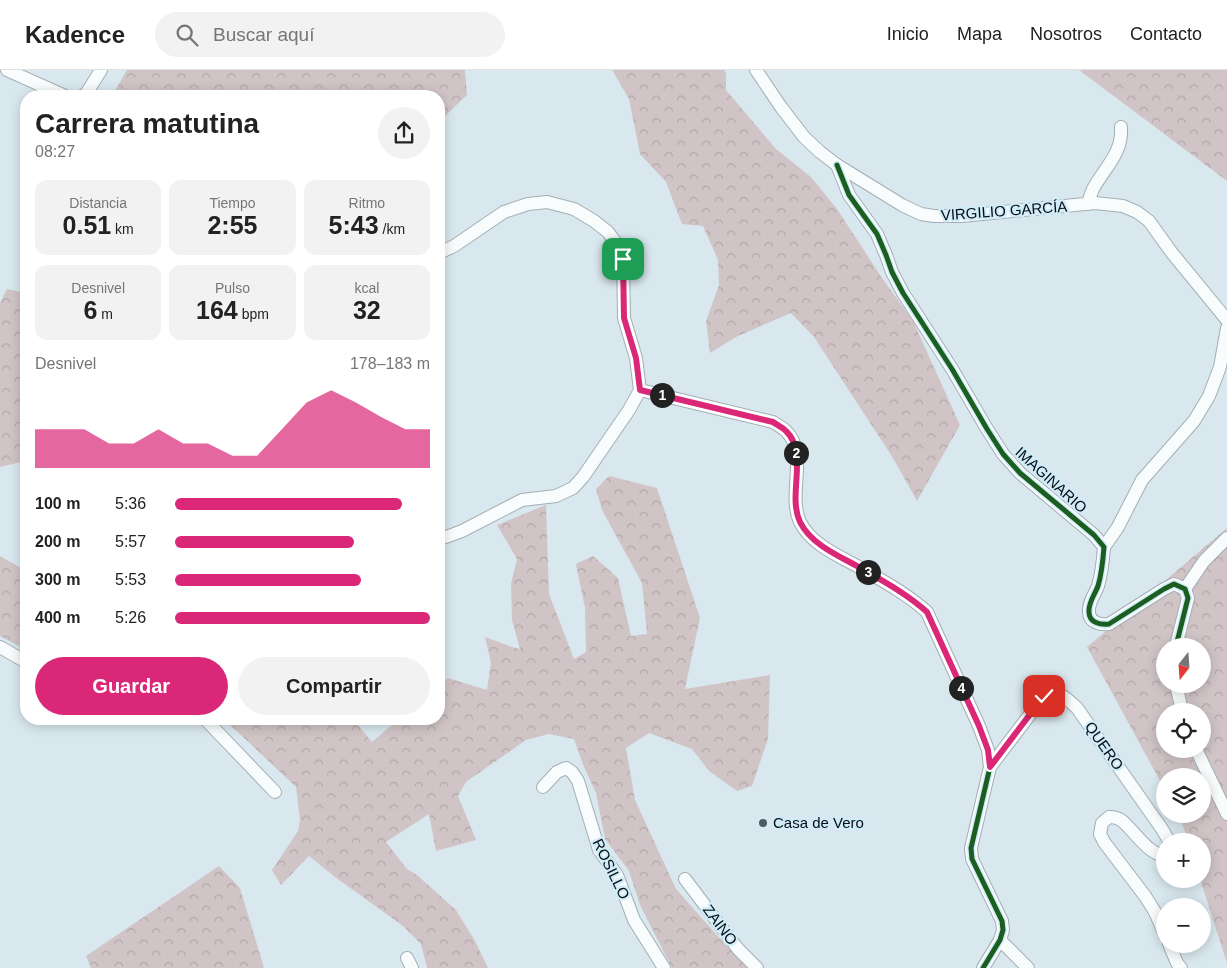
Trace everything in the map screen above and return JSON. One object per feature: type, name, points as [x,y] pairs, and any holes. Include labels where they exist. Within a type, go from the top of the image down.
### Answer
[{"type":"street","points":[[7,70],[52,90]]},
{"type":"street","points":[[88,90],[101,70]]},
{"type":"street","name":"VIRGILIO GARCÍA","points":[[756,70],[804,137],[820,152],[837,165],[902,205],[921,214],[962,216],[1095,203],[1123,206],[1137,212],[1149,221],[1172,253],[1227,320]]},
{"type":"street","points":[[1088,204],[1093,189],[1118,149],[1122,137],[1121,127]]},
{"type":"street","name":"IMAGINARIO","points":[[837,165],[849,194],[877,234],[902,293],[952,369],[1003,454],[1020,473],[1094,535],[1104,547]]},
{"type":"street","points":[[445,250],[504,212],[528,204],[547,202],[574,209],[594,221],[608,232],[619,247],[623,259],[624,318],[636,358],[640,390],[630,410],[583,477],[573,488],[556,496],[522,500],[462,531],[445,537]]},
{"type":"street","points":[[1178,638],[1188,598],[1185,589],[1174,584],[1109,624],[1100,624],[1092,620],[1088,612],[1102,570],[1104,547],[1118,527],[1142,480],[1194,421],[1209,396],[1220,367],[1227,328]]},
{"type":"street","points":[[640,390],[773,422],[785,430],[794,441],[797,455],[796,511],[801,523],[812,537],[825,548],[914,600],[927,612],[988,750],[990,767],[971,848],[972,859],[1002,921],[1003,930],[1000,940],[983,968]]},
{"type":"street","points":[[1185,589],[1204,561],[1227,538]]},
{"type":"street","points":[[0,647],[20,659]]},
{"type":"street","name":"QUERO","points":[[990,767],[1044,696],[1054,693],[1064,696],[1077,708],[1164,833]]},
{"type":"street","points":[[211,725],[275,792]]},
{"type":"street","points":[[1200,758],[1227,814]]},
{"type":"street","name":"ROSILLO","points":[[543,787],[557,772],[566,768],[572,772],[578,781],[599,850],[616,876],[634,920],[664,968]]},
{"type":"street","points":[[1156,854],[1119,818],[1109,817],[1102,824],[1100,834],[1104,842],[1145,896],[1156,914]]},
{"type":"street","name":"ZAINO","points":[[685,879],[738,949],[758,968]]},
{"type":"street","points":[[1000,940],[1028,968]]},
{"type":"street","points":[[1173,953],[1181,968]]},
{"type":"green space","points":[[127,70],[465,70],[467,95],[445,116],[445,90],[115,90]]},
{"type":"green space","points":[[612,70],[724,70],[726,74],[726,90],[776,149],[811,177],[837,209],[882,278],[913,321],[960,425],[917,501],[893,458],[814,337],[791,313],[738,336],[710,353],[706,321],[719,285],[718,260],[703,226],[682,224],[666,182],[640,154],[629,99]]},
{"type":"green space","points":[[1079,70],[1227,70],[1227,181]]},
{"type":"green space","points":[[7,289],[20,292],[20,462],[0,467],[0,303]]},
{"type":"green space","points":[[609,476],[657,488],[700,618],[685,689],[770,675],[768,739],[752,786],[737,791],[709,771],[692,749],[649,733],[626,748],[635,800],[676,889],[731,951],[750,968],[672,968],[640,905],[629,871],[605,839],[596,793],[574,739],[549,734],[526,740],[466,782],[458,796],[476,840],[436,851],[429,814],[386,842],[407,869],[417,875],[456,910],[475,941],[488,968],[427,968],[421,944],[403,926],[309,856],[281,885],[272,870],[298,831],[300,820],[296,787],[230,725],[358,725],[372,742],[392,725],[445,725],[445,680],[448,678],[487,690],[491,663],[485,637],[520,649],[512,620],[511,584],[517,559],[497,525],[546,505],[549,594],[574,659],[586,652],[585,608],[576,564],[593,556],[618,578],[631,636],[647,634],[642,583],[602,510],[596,489]]},
{"type":"green space","points":[[1227,528],[1227,963],[1211,913],[1211,898],[1206,898],[1203,888],[1211,888],[1211,833],[1185,833],[1182,823],[1211,823],[1211,768],[1156,768],[1156,774],[1087,647]]},
{"type":"green space","points":[[0,556],[20,568],[20,647],[0,636]]},
{"type":"green space","points":[[219,866],[240,888],[264,968],[91,968],[86,956]]},
{"type":"cycle path","points":[[837,165],[849,195],[877,234],[892,272],[903,293],[952,369],[1003,454],[1020,473],[1094,535],[1104,547],[1098,586],[1090,605],[1091,619],[1099,624],[1109,624],[1174,584],[1185,589],[1188,598],[1178,638]]},
{"type":"cycle path","points":[[640,390],[773,422],[783,428],[793,440],[796,451],[797,511],[800,522],[805,530],[825,548],[893,587],[927,612],[988,750],[990,767],[971,848],[972,859],[1002,921],[1003,930],[1000,940],[983,968]]},
{"type":"place","name":"Casa de Vero","points":[[763,823]]},
{"type":"route","points":[[623,259],[624,318],[636,358],[640,390],[773,422],[785,430],[794,441],[797,455],[796,511],[801,523],[812,537],[825,548],[889,584],[914,600],[927,612],[979,726],[988,750],[990,767],[1036,704],[1044,696]]}]
